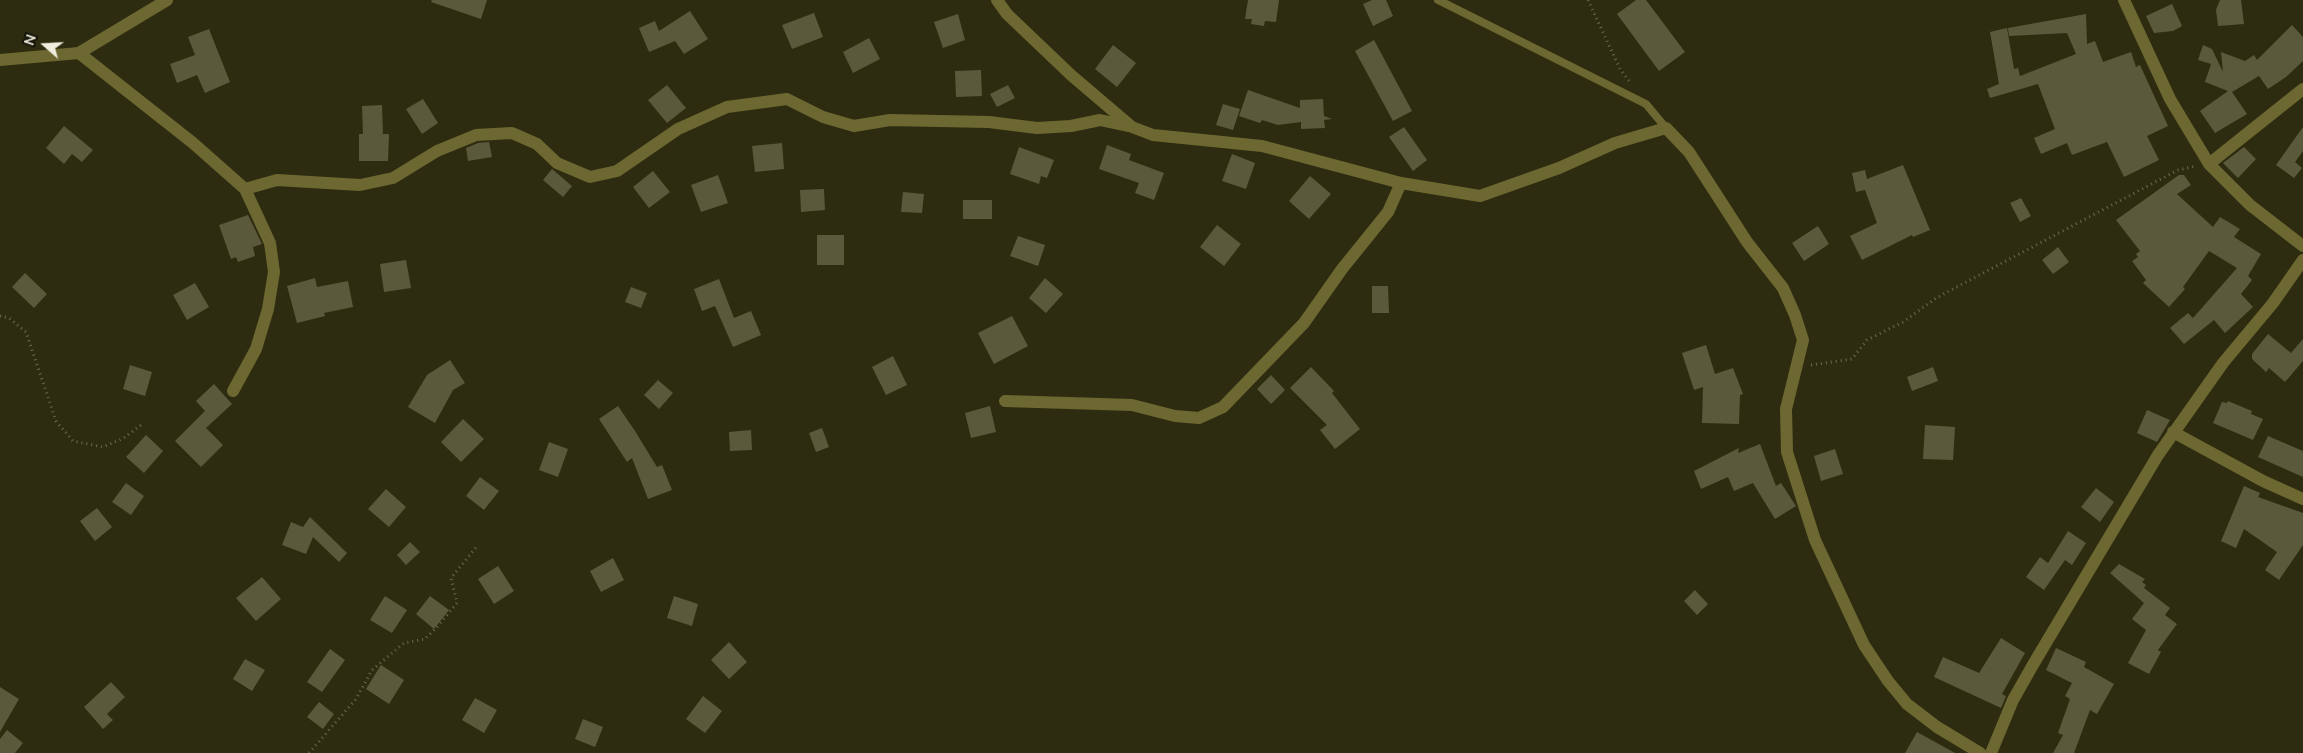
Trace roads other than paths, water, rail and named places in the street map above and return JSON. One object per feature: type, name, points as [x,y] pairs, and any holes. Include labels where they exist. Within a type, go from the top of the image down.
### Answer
[{"type":"street","points":[[0,60],[80,53],[167,0]]},
{"type":"street","points":[[997,0],[1008,14],[1071,75],[1132,127]]},
{"type":"street","points":[[2124,0],[2170,99],[2209,164],[2250,205],[2303,246]]},
{"type":"street","points":[[80,53],[193,143],[245,189],[270,243],[274,272],[268,309],[256,349],[233,391]]},
{"type":"street","points":[[2209,164],[2303,89]]},
{"type":"street","points":[[245,189],[277,180],[360,186],[393,178],[437,151],[476,135],[512,133],[537,144],[556,163],[590,177],[617,171],[678,129],[727,107],[786,100],[823,117],[854,126],[890,120],[989,122],[1037,128],[1072,126],[1100,120],[1132,127],[1153,135],[1262,146],[1401,184],[1480,196],[1559,168],[1616,143],[1666,128],[1689,152],[1747,242],[1782,288],[1795,315],[1803,340],[1786,409],[1787,452],[1815,540],[1838,593],[1864,645],[1906,704],[1937,727],[1980,753]]},
{"type":"street","points":[[1005,400],[1132,405],[1175,416],[1199,418],[1223,407],[1304,323],[1342,269],[1388,212],[1401,184]]},
{"type":"street","points":[[1991,753],[2013,700],[2158,455],[2222,363],[2273,303],[2303,260]]},
{"type":"street","points":[[2174,432],[2254,476],[2303,499]]},
{"type":"lane","points":[[1438,0],[1646,104],[1666,128]]}]
